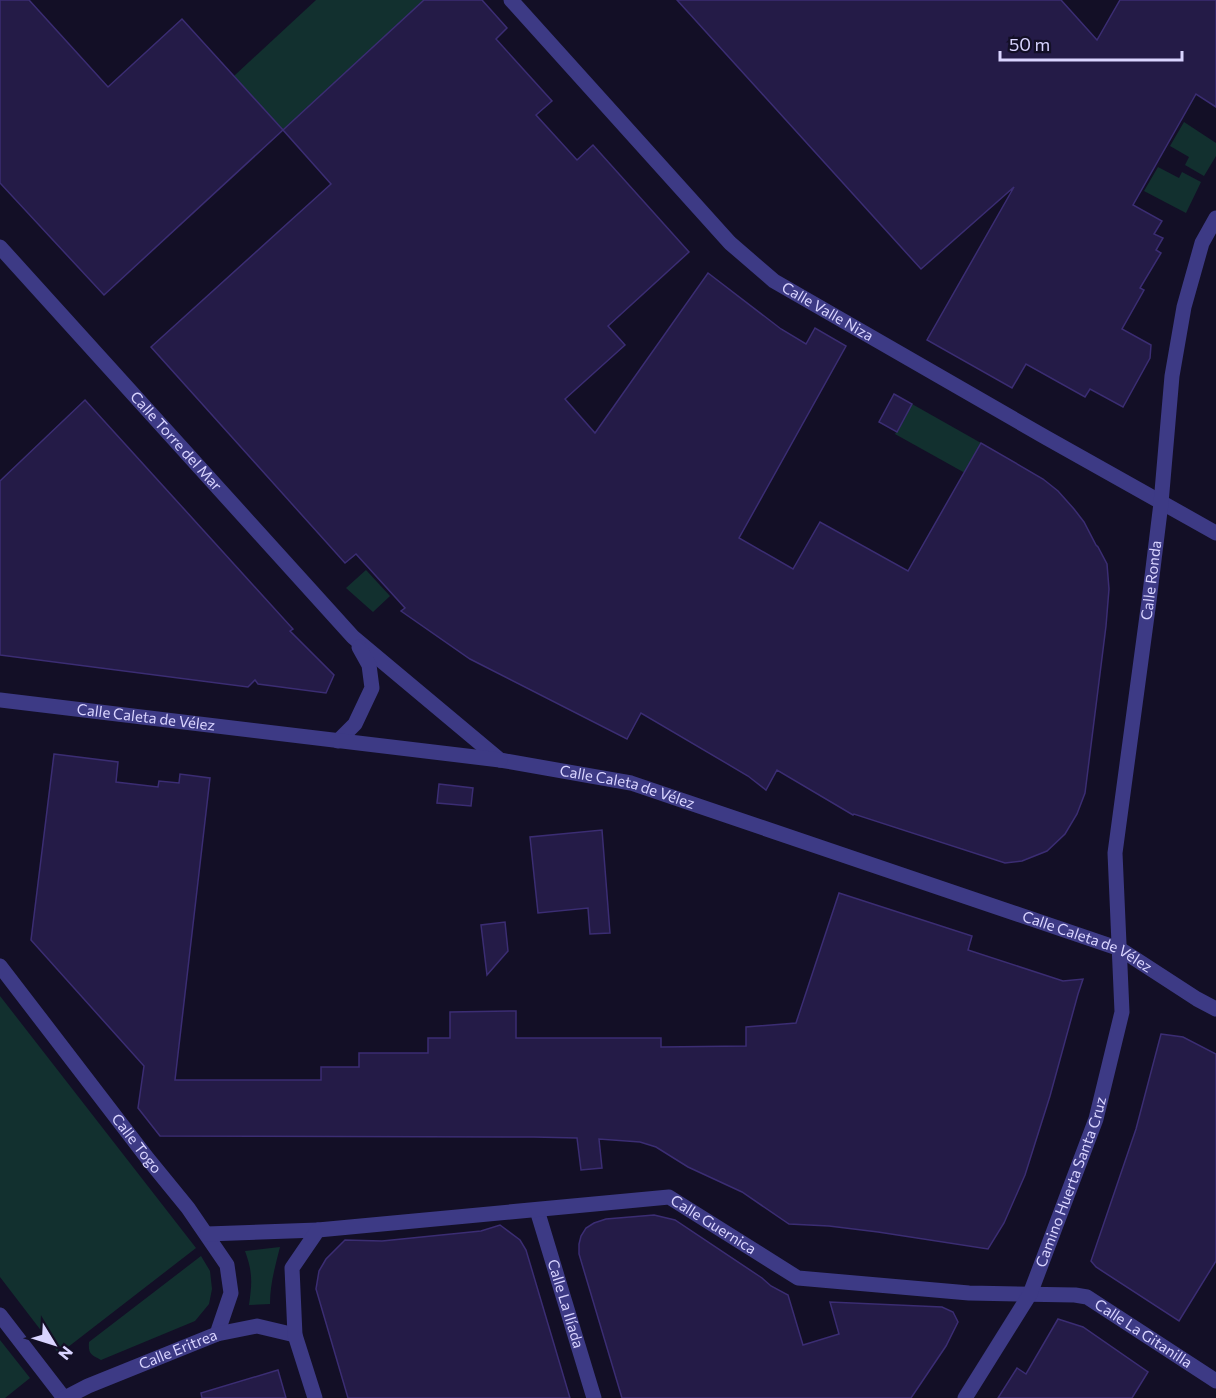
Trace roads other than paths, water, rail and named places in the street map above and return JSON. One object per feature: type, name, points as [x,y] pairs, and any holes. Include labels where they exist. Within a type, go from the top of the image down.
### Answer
[{"type":"street","name":"Calle Valle Niza","points":[[511,0],[730,243],[774,281],[1216,533]]},
{"type":"street","name":"Calle Ronda","points":[[1120,949],[1115,853],[1161,502],[1172,376],[1184,307],[1202,243],[1216,218]]},
{"type":"street","name":"Calle Torre del Mar","points":[[0,247],[353,637],[500,760]]},
{"type":"street","name":"Calle Torre del Mar","points":[[338,741],[355,724],[372,688],[369,665],[353,637]]},
{"type":"street","name":"Calle Caleta de Vélez","points":[[0,700],[500,760],[631,783],[1120,949],[1216,1009]]},
{"type":"street","name":"Camino Huerta Santa Cruz","points":[[965,1398],[1030,1294],[1096,1119],[1122,1012],[1120,949]]},
{"type":"street","name":"Calle Togo","points":[[0,966],[188,1208],[227,1265],[231,1293],[217,1334]]},
{"type":"street","name":"Calle Guernica","points":[[207,1234],[318,1230],[669,1197],[798,1278],[969,1293],[1030,1294]]},
{"type":"street","name":"Calle La Ilíada","points":[[537,1210],[594,1398]]},
{"type":"street","points":[[315,1398],[295,1335],[292,1268],[318,1230]]},
{"type":"street","name":"Calle La Gitanilla","points":[[1030,1294],[1087,1297],[1216,1381]]},
{"type":"street","points":[[0,1315],[64,1398]]},
{"type":"street","name":"Calle Eritrea","points":[[64,1398],[88,1386],[217,1334],[257,1326],[295,1335]]}]
